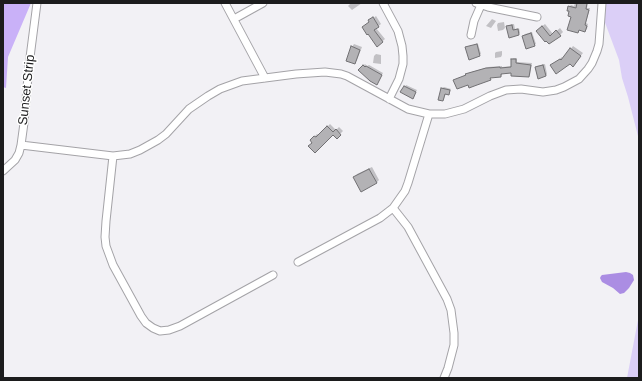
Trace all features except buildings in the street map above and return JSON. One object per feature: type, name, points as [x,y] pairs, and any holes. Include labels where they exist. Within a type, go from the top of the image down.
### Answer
[{"type":"street","name":"Sunset Strip","points":[[3,171],[15,160],[21,145],[37,3]]},
{"type":"street","points":[[225,3],[265,78]]},
{"type":"street","points":[[234,19],[263,3]]},
{"type":"street","points":[[21,145],[121,156],[140,150],[154,143],[166,134],[189,109],[220,89],[242,81],[316,72],[341,74],[352,78],[408,109],[429,114],[445,114],[464,109],[506,90],[521,89],[543,92],[556,90],[578,79],[592,63],[597,51],[600,37],[602,3]]},
{"type":"street","points":[[385,4],[398,32],[403,56],[403,64],[399,79],[389,99]]},
{"type":"street","points":[[471,35],[478,4],[537,17]]},
{"type":"street","points":[[298,262],[380,218],[393,208],[405,191],[429,114]]},
{"type":"street","points":[[113,156],[106,221],[106,246],[113,265],[146,323],[160,331],[169,330],[180,326],[273,275]]},
{"type":"street","points":[[393,208],[408,227],[447,299],[451,310],[454,345],[444,378]]},
{"type":"shaded area","points":[[3,3],[31,3],[8,57],[6,88],[3,87]]},
{"type":"shaded area","points":[[602,3],[639,3],[639,140],[622,78],[619,60],[601,12]]},
{"type":"shaded area","points":[[626,272],[633,275],[634,280],[624,293],[620,294],[602,282],[600,278],[602,275]]},
{"type":"shaded area","points":[[639,316],[639,378],[627,378],[638,320]]}]
